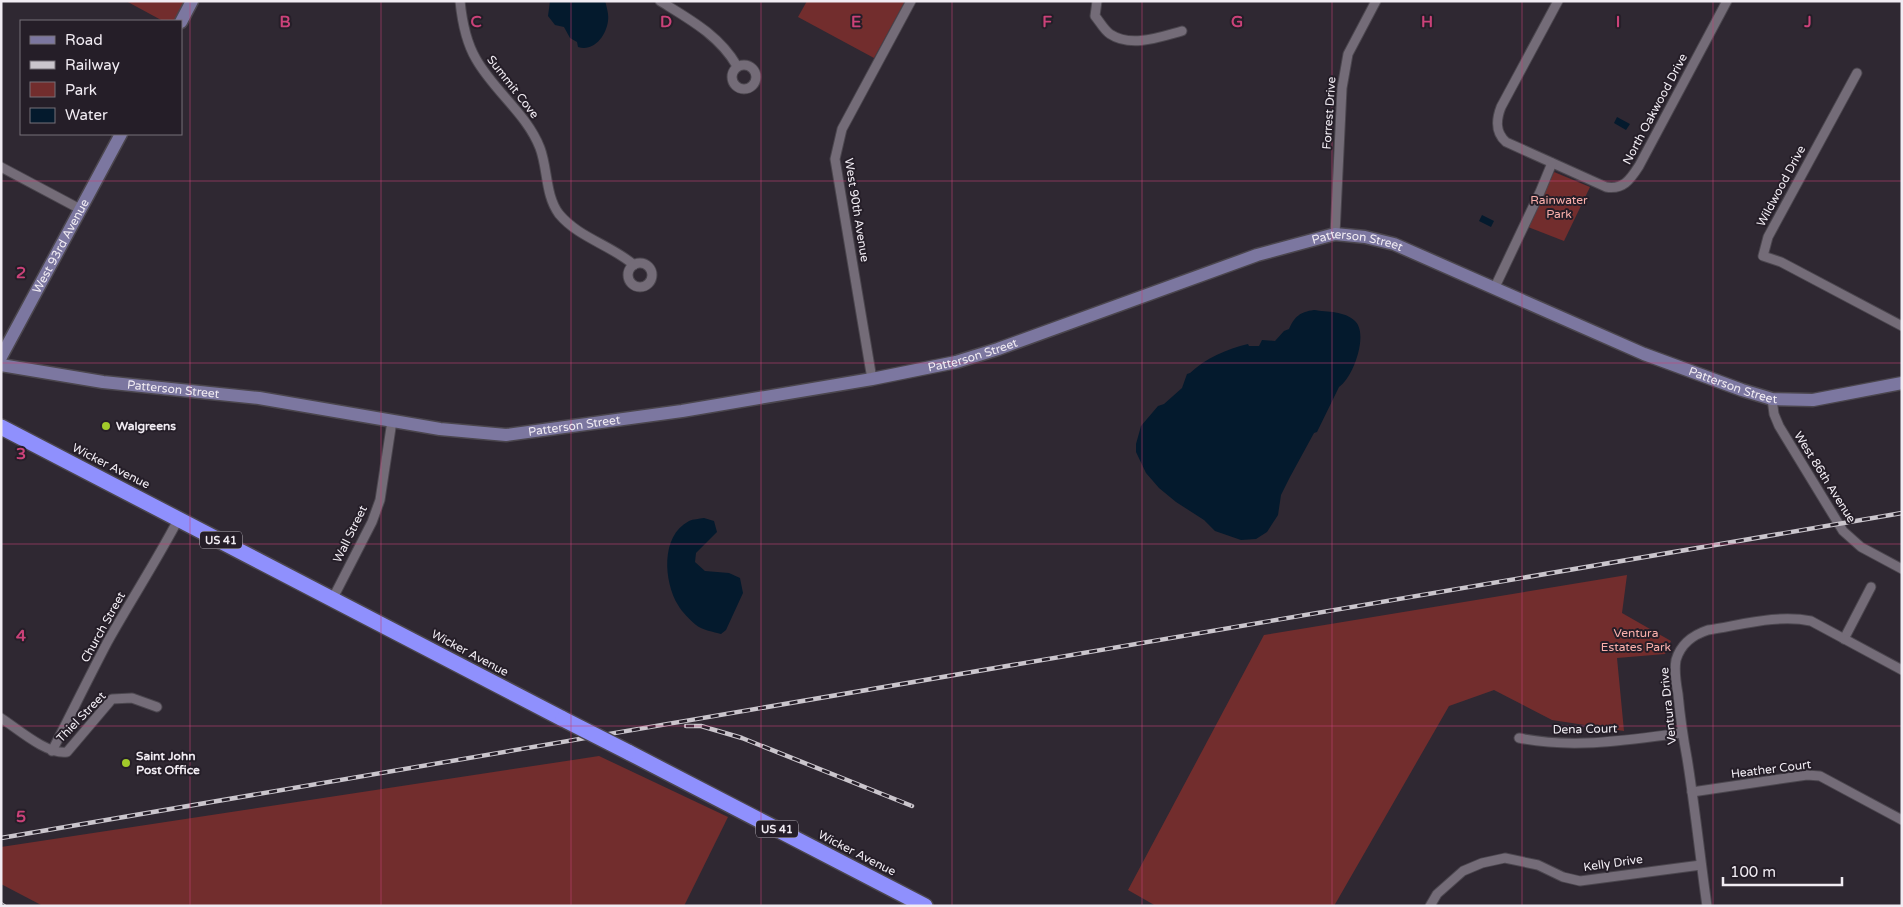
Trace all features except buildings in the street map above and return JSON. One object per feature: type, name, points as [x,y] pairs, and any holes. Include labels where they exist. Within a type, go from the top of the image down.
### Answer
[{"type":"highway","name":"Wicker Avenue","points":[[1,427],[926,906]]},
{"type":"street","points":[[182,20],[192,1]]},
{"type":"street","name":"Summit Cove","points":[[460,1],[462,20],[468,42],[476,60],[524,120],[540,149],[548,186],[558,212],[580,233],[624,256],[634,265]]},
{"type":"street","points":[[660,1],[703,27],[724,47],[737,66]]},
{"type":"street","name":"West 90th Avenue","points":[[872,379],[835,159],[842,129],[911,1]]},
{"type":"street","points":[[1097,1],[1095,16],[1109,33],[1123,41],[1152,39],[1182,31]]},
{"type":"street","name":"Forrest Drive","points":[[1335,234],[1344,79],[1348,54],[1376,1]]},
{"type":"street","name":"North Oakwood Drive","points":[[1558,1],[1498,115],[1498,130],[1502,138],[1552,163],[1606,187],[1613,188],[1622,186],[1630,179],[1727,1]]},
{"type":"street","name":"Wildwood Drive","points":[[1857,73],[1768,237],[1763,256],[1781,262],[1902,326]]},
{"type":"street","name":"West 93rd Avenue","points":[[1,357],[120,135]]},
{"type":"street","points":[[1494,288],[1552,163]]},
{"type":"street","points":[[1,167],[80,209]]},
{"type":"street","name":"Patterson Street","points":[[1,365],[113,384],[259,398],[440,428],[506,435],[682,411],[872,379],[947,364],[973,357],[1257,255],[1335,234],[1366,237],[1394,244],[1644,354],[1772,399],[1812,400],[1902,383]]},
{"type":"street","name":"West 86th Avenue","points":[[1772,399],[1774,414],[1779,426],[1844,531],[1861,547],[1902,569]]},
{"type":"street","name":"Wall Street","points":[[333,598],[372,522],[380,500],[392,420]]},
{"type":"street","name":"Church Street","points":[[52,751],[108,641],[133,597],[152,569],[179,518]]},
{"type":"street","points":[[1844,639],[1871,587]]},
{"type":"street","name":"Ventura Drive","points":[[1706,906],[1675,672],[1676,661],[1686,641],[1697,633],[1708,630],[1797,618],[1811,621],[1902,670]]},
{"type":"street","name":"Thiel Street","points":[[1,718],[52,751],[59,753],[67,752],[112,699],[132,698],[157,707]]},
{"type":"street","name":"Dena Court","points":[[1519,738],[1536,742],[1604,743],[1682,733]]},
{"type":"street","name":"Heather Court","points":[[1692,792],[1807,774],[1820,776],[1902,820]]},
{"type":"street","name":"Kelly Drive","points":[[1430,906],[1437,894],[1463,871],[1505,858],[1538,865],[1563,877],[1580,881],[1701,864]]},
{"type":"green space","points":[[126,1],[186,1],[176,20],[161,20]]},
{"type":"green space","points":[[807,1],[905,1],[874,58],[798,17]]},
{"type":"green space","name":"Rainwater Park","points":[[1554,172],[1590,187],[1564,241],[1528,227]]},
{"type":"green space","name":"Ventura Estates Park","points":[[1627,575],[1622,613],[1671,641],[1665,654],[1617,658],[1624,731],[1552,720],[1494,690],[1449,706],[1334,906],[1156,906],[1128,890],[1264,635]]},
{"type":"green space","points":[[599,756],[728,817],[684,906],[43,906],[1,884],[1,847]]},
{"type":"water","points":[[550,1],[605,1],[608,19],[607,27],[602,37],[594,45],[584,48],[578,47],[577,42],[570,38],[564,27],[555,25],[548,16]]},
{"type":"water","points":[[1617,117],[1630,124],[1626,130],[1614,123]]},
{"type":"water","points":[[1482,215],[1494,221],[1491,227],[1479,221]]},
{"type":"water","points":[[1314,310],[1346,315],[1355,321],[1359,327],[1360,345],[1354,366],[1339,387],[1317,432],[1314,433],[1290,477],[1281,495],[1278,515],[1267,532],[1256,539],[1241,540],[1215,531],[1204,520],[1176,502],[1159,488],[1146,473],[1136,452],[1136,444],[1141,426],[1158,406],[1164,404],[1182,388],[1187,374],[1203,363],[1225,351],[1240,346],[1248,344],[1249,346],[1259,346],[1262,340],[1275,341],[1284,331],[1289,329],[1298,315]]},
{"type":"water","points":[[704,518],[714,521],[717,532],[696,553],[695,562],[705,571],[729,573],[740,578],[743,593],[726,630],[721,634],[699,627],[684,613],[673,595],[668,572],[667,560],[673,537],[689,521]]},
{"type":"railway","points":[[1,838],[1902,513]]},
{"type":"railway","points":[[686,726],[701,726],[742,738],[912,806]]},
{"type":"place","name":"Walgreens","points":[[106,426]]},
{"type":"place","name":"Saint John Post Office","points":[[126,763]]}]
